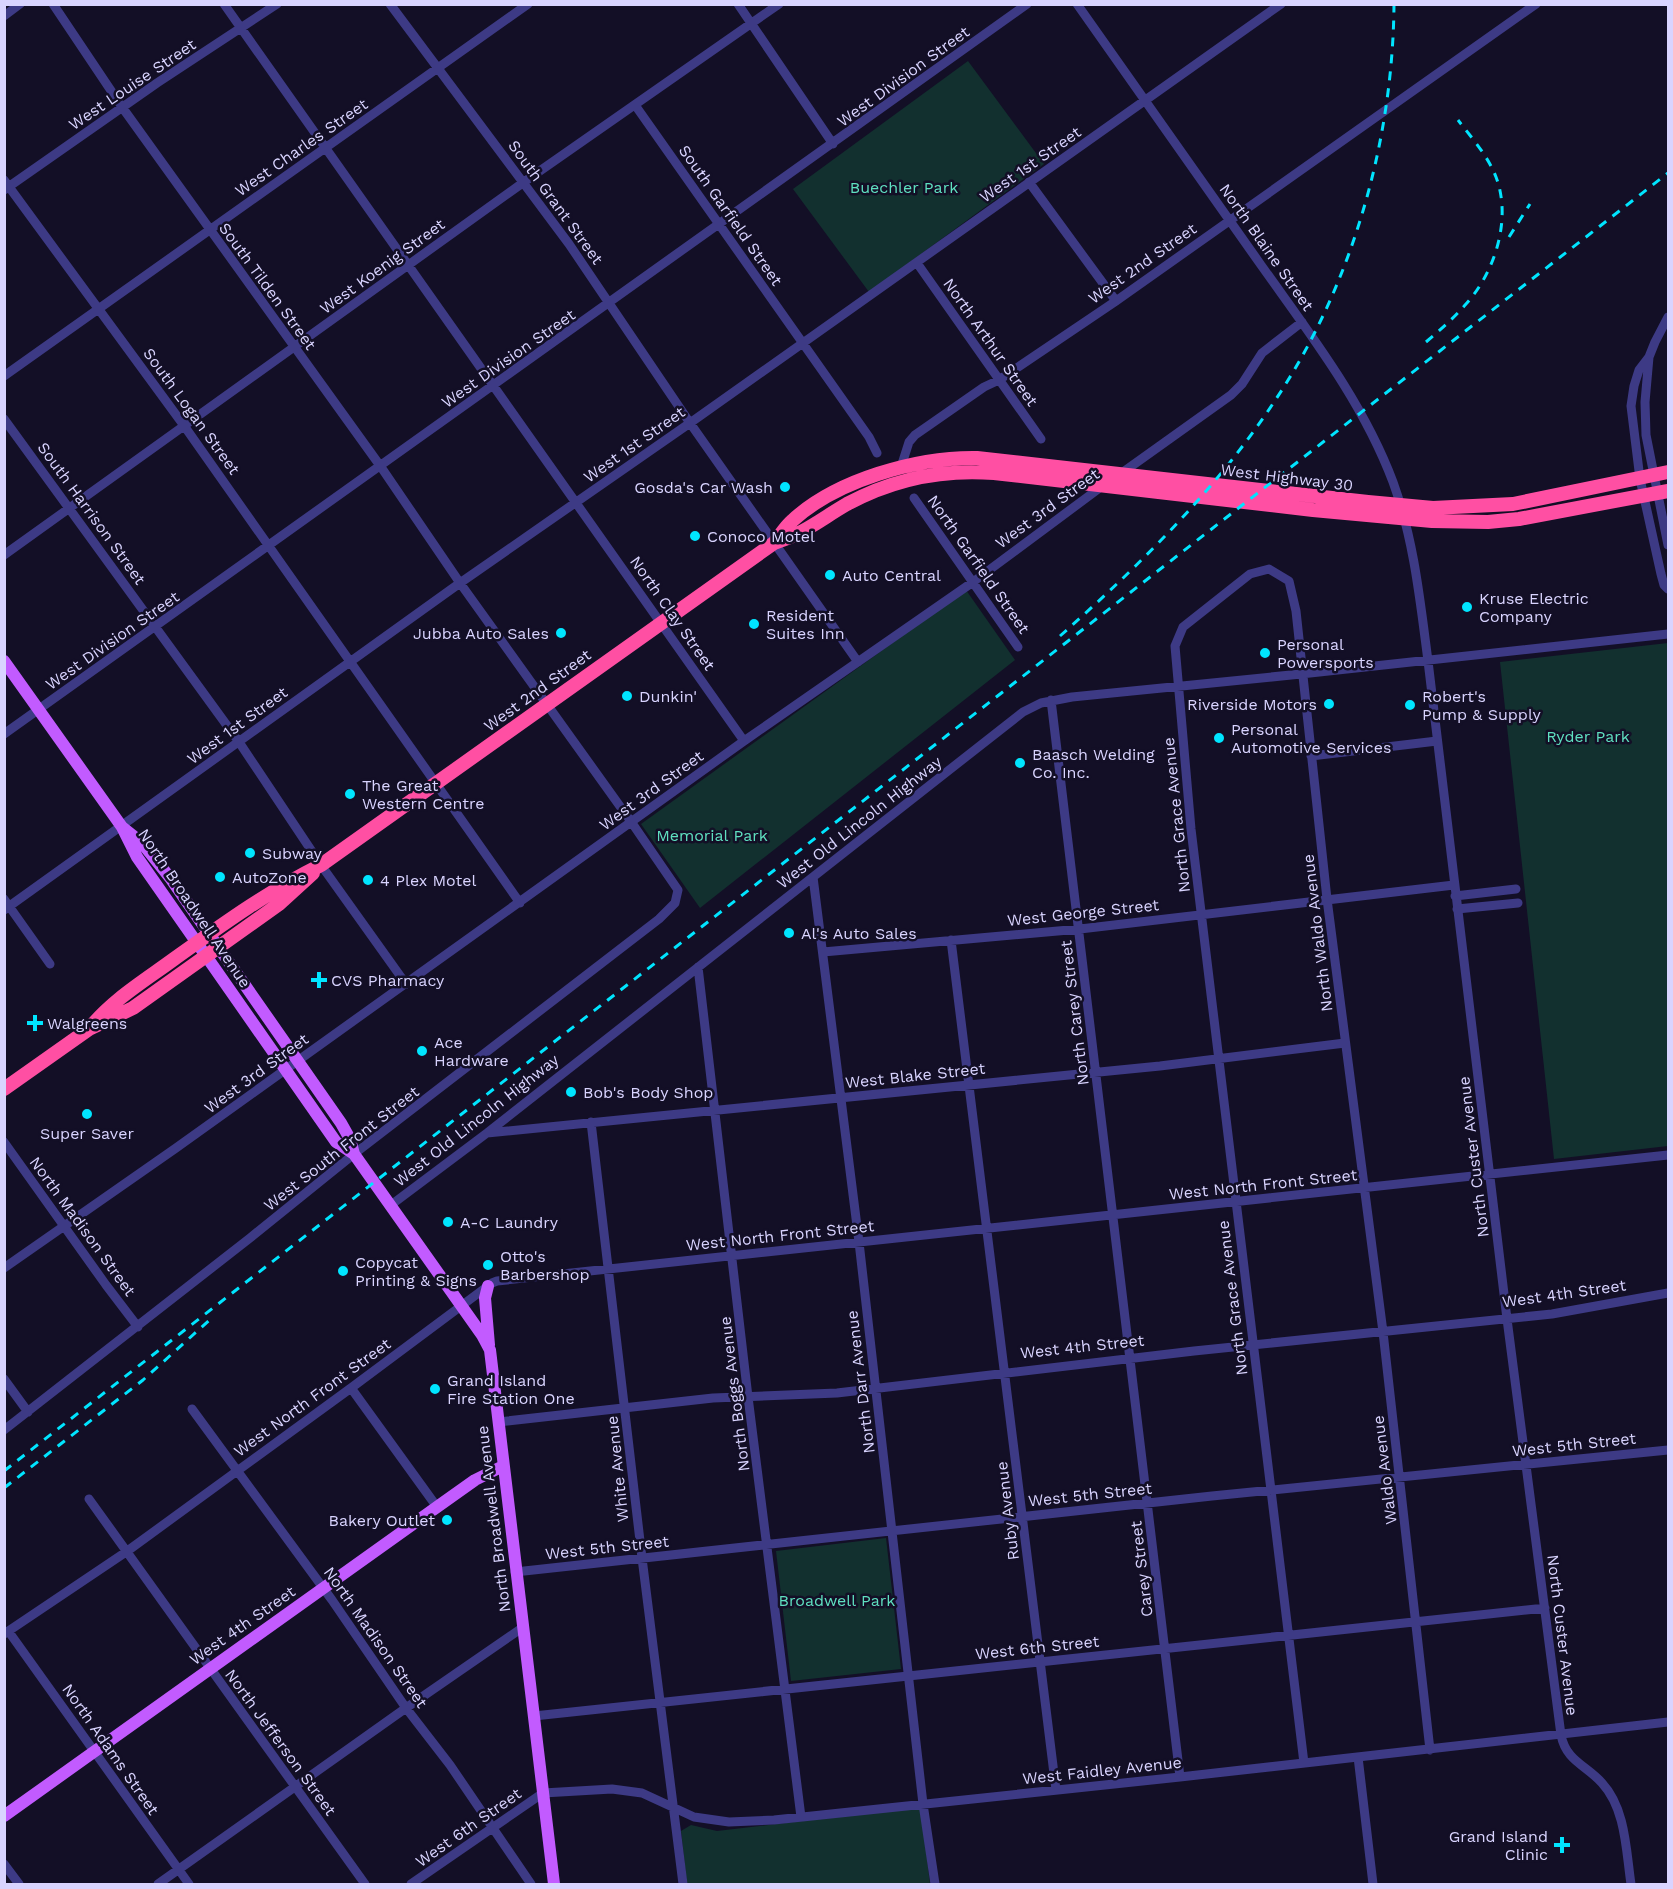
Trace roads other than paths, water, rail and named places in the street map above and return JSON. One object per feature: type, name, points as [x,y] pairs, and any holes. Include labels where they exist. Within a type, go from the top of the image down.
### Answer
[{"type":"highway","name":"West Highway 30","points":[[901,474],[925,462],[961,458],[996,459],[1348,500],[1488,522],[1520,519],[1663,492]]},
{"type":"highway","name":"West Highway 30","points":[[901,474],[962,471],[1313,510],[1433,515],[1513,504],[1662,474]]},
{"type":"highway","name":"West 2nd Street","points":[[89,1029],[117,1000],[210,934],[276,888],[321,865],[774,543],[799,535],[901,474]]},
{"type":"highway","name":"West 2nd Street","points":[[4,1089],[89,1029],[121,1016],[206,957],[288,897],[321,865]]},
{"type":"main road","points":[[4,661],[122,827]]},
{"type":"main road","name":"North Broadwell Avenue","points":[[122,827],[149,850],[171,879],[341,1123],[350,1139],[354,1154]]},
{"type":"main road","name":"North Broadwell Avenue","points":[[122,827],[137,856],[196,944],[336,1142],[354,1154],[391,1205],[490,1350],[554,1884]]},
{"type":"main road","points":[[488,1286],[485,1298],[490,1350]]},
{"type":"main road","name":"West 4th Street","points":[[4,1816],[475,1480],[503,1467]]},
{"type":"street","points":[[4,16],[20,4]]},
{"type":"street","name":"South Tilden Street","points":[[53,4],[122,107],[381,467],[460,583],[672,881]]},
{"type":"street","name":"North Clay Street","points":[[224,4],[744,741]]},
{"type":"street","name":"West Louise Street","points":[[6,186],[278,4]]},
{"type":"street","name":"South Grant Street","points":[[390,4],[524,182],[611,303],[690,423],[858,662]]},
{"type":"street","name":"West Charles Street","points":[[4,376],[528,4]]},
{"type":"street","points":[[738,4],[833,144]]},
{"type":"street","name":"West Koenig Street","points":[[4,555],[524,182],[779,4]]},
{"type":"street","name":"West Division Street","points":[[4,734],[494,387],[1027,4]]},
{"type":"street","name":"North Blaine Street","points":[[1077,4],[1302,322],[1361,413]]},
{"type":"street","name":"West 1st Street","points":[[6,905],[122,827],[460,583],[804,343],[1281,4]]},
{"type":"street","name":"West 2nd Street","points":[[901,474],[912,438],[984,387],[999,380],[1116,301],[1536,4]]},
{"type":"street","name":"South Garfield Street","points":[[635,105],[804,343]]},
{"type":"street","points":[[1029,182],[1116,301]]},
{"type":"street","name":"South Logan Street","points":[[6,186],[99,308],[185,427],[520,903]]},
{"type":"street","name":"North Arthur Street","points":[[916,263],[1041,439]]},
{"type":"street","points":[[1668,318],[1649,357],[1637,375],[1631,406],[1640,478],[1660,574],[1668,589]]},
{"type":"street","name":"West 3rd Street","points":[[4,1268],[286,1070],[744,741],[973,582],[1231,395],[1242,384],[1263,353],[1302,322]]},
{"type":"street","points":[[804,343],[869,437],[877,453]]},
{"type":"street","points":[[1649,357],[1645,425],[1662,474],[1668,545]]},
{"type":"street","name":"North Custer Avenue","points":[[1361,413],[1385,462],[1404,516],[1416,570],[1507,1319],[1561,1735],[1567,1753],[1603,1783],[1616,1804],[1622,1822],[1630,1884]]},
{"type":"street","name":"South Harrison Street","points":[[4,419],[157,626],[239,742],[321,865],[406,984]]},
{"type":"street","name":"North Garfield Street","points":[[914,498],[1018,647]]},
{"type":"street","name":"North Grace Avenue","points":[[1301,674],[1296,611],[1289,580],[1269,569],[1250,574],[1183,627],[1175,646],[1202,915],[1304,1763]]},
{"type":"street","name":"West Old Lincoln Highway","points":[[391,1205],[487,1133],[1023,712],[1051,700],[1668,634]]},
{"type":"street","name":"North Waldo Avenue","points":[[1301,674],[1345,1043],[1365,1188]]},
{"type":"street","name":"North Carey Street","points":[[1051,700],[1113,1215]]},
{"type":"street","points":[[1311,756],[1437,741]]},
{"type":"street","name":"North Darr Avenue","points":[[813,877],[935,1884]]},
{"type":"street","name":"West South Front Street","points":[[4,1430],[138,1327],[354,1154],[659,919],[675,903],[678,890],[672,881]]},
{"type":"street","name":"West George Street","points":[[823,952],[1080,929],[1454,885]]},
{"type":"street","points":[[1455,896],[1516,888]]},
{"type":"street","points":[[1457,909],[1518,903]]},
{"type":"street","points":[[6,905],[50,964]]},
{"type":"street","name":"Ruby Avenue","points":[[951,940],[1056,1790]]},
{"type":"street","name":"North Boggs Avenue","points":[[698,967],[748,1397],[801,1817]]},
{"type":"street","name":"West Blake Street","points":[[487,1133],[1096,1072],[1345,1043]]},
{"type":"street","name":"White Avenue","points":[[591,1122],[683,1884]]},
{"type":"street","name":"North Madison Street","points":[[4,1142],[138,1327]]},
{"type":"street","name":"West North Front Street","points":[[7,1633],[126,1552],[488,1286],[498,1281],[1668,1155]]},
{"type":"street","name":"Waldo Avenue","points":[[1365,1188],[1430,1749]]},
{"type":"street","name":"Carey Street","points":[[1113,1215],[1180,1777]]},
{"type":"street","name":"West 4th Street","points":[[498,1422],[748,1397],[837,1393],[1130,1358],[1575,1311],[1668,1293]]},
{"type":"street","points":[[4,1379],[28,1412]]},
{"type":"street","points":[[351,1388],[437,1507]]},
{"type":"street","name":"North Madison Street","points":[[192,1409],[323,1588],[406,1708],[450,1765],[531,1884]]},
{"type":"street","name":"West 5th Street","points":[[515,1572],[1148,1503],[1668,1450]]},
{"type":"street","name":"North Jefferson Street","points":[[89,1499],[365,1884]]},
{"type":"street","name":"West 6th Street","points":[[534,1716],[1545,1608]]},
{"type":"street","points":[[158,1884],[522,1628]]},
{"type":"street","name":"North Adams Street","points":[[7,1633],[189,1884]]},
{"type":"street","name":"West Faidley Avenue","points":[[543,1794],[612,1789],[642,1793],[694,1817],[729,1822],[801,1817],[1180,1777],[1668,1722]]},
{"type":"street","points":[[1358,1757],[1373,1884]]},
{"type":"street","name":"West 6th Street","points":[[411,1884],[543,1794]]},
{"type":"street","points":[[4,1864],[19,1884]]},
{"type":"railway","points":[[1060,636],[1148,554],[1203,495],[1253,432],[1303,355],[1326,309],[1346,260],[1363,210],[1376,160],[1386,108],[1392,56],[1394,4]]},
{"type":"railway","points":[[1426,342],[1457,314],[1476,291],[1492,261],[1501,227],[1500,193],[1493,169],[1458,120]]},
{"type":"railway","points":[[4,1471],[1668,173]]},
{"type":"railway","points":[[1509,237],[1530,204]]},
{"type":"railway","points":[[4,1488],[143,1380],[214,1316]]},
{"type":"place","name":"Gosda's Car Wash","points":[[785,487]]},
{"type":"place","name":"Conoco Motel","points":[[695,536]]},
{"type":"place","name":"Auto Central","points":[[830,575]]},
{"type":"place","name":"Kruse Electric Company","points":[[1467,607]]},
{"type":"place","name":"Resident Suites Inn","points":[[754,624]]},
{"type":"place","name":"Jubba Auto Sales","points":[[561,633]]},
{"type":"place","name":"Personal Powersports","points":[[1265,653]]},
{"type":"place","name":"Dunkin'","points":[[627,696]]},
{"type":"place","name":"Riverside Motors","points":[[1329,704]]},
{"type":"place","name":"Robert's Pump & Supply","points":[[1410,705]]},
{"type":"place","name":"Personal Automotive Services","points":[[1219,738]]},
{"type":"place","name":"Baasch Welding Co. Inc.","points":[[1020,763]]},
{"type":"place","name":"The Great Western Centre","points":[[350,794]]},
{"type":"place","name":"Subway","points":[[250,853]]},
{"type":"place","name":"AutoZone","points":[[220,877]]},
{"type":"place","name":"4 Plex Motel","points":[[368,880]]},
{"type":"place","name":"Al's Auto Sales","points":[[789,933]]},
{"type":"place","name":"CVS Pharmacy","points":[[319,980]]},
{"type":"place","name":"Walgreens","points":[[35,1023]]},
{"type":"place","name":"Ace Hardware","points":[[422,1051]]},
{"type":"place","name":"Bob's Body Shop","points":[[571,1092]]},
{"type":"place","name":"Super Saver","points":[[87,1114]]},
{"type":"place","name":"A-C Laundry","points":[[448,1222]]},
{"type":"place","name":"Otto's Barbershop","points":[[488,1265]]},
{"type":"place","name":"Copycat Printing & Signs","points":[[343,1271]]},
{"type":"place","name":"Grand Island Fire Station One","points":[[435,1389]]},
{"type":"place","name":"Bakery Outlet","points":[[447,1520]]},
{"type":"place","name":"Grand Island Clinic","points":[[1562,1845]]},
{"type":"park label","name":"Buechler Park","points":[[904,187]]},
{"type":"park label","name":"Ryder Park","points":[[1588,736]]},
{"type":"park label","name":"Memorial Park","points":[[712,835]]},
{"type":"park label","name":"Broadwell Park","points":[[837,1600]]}]
